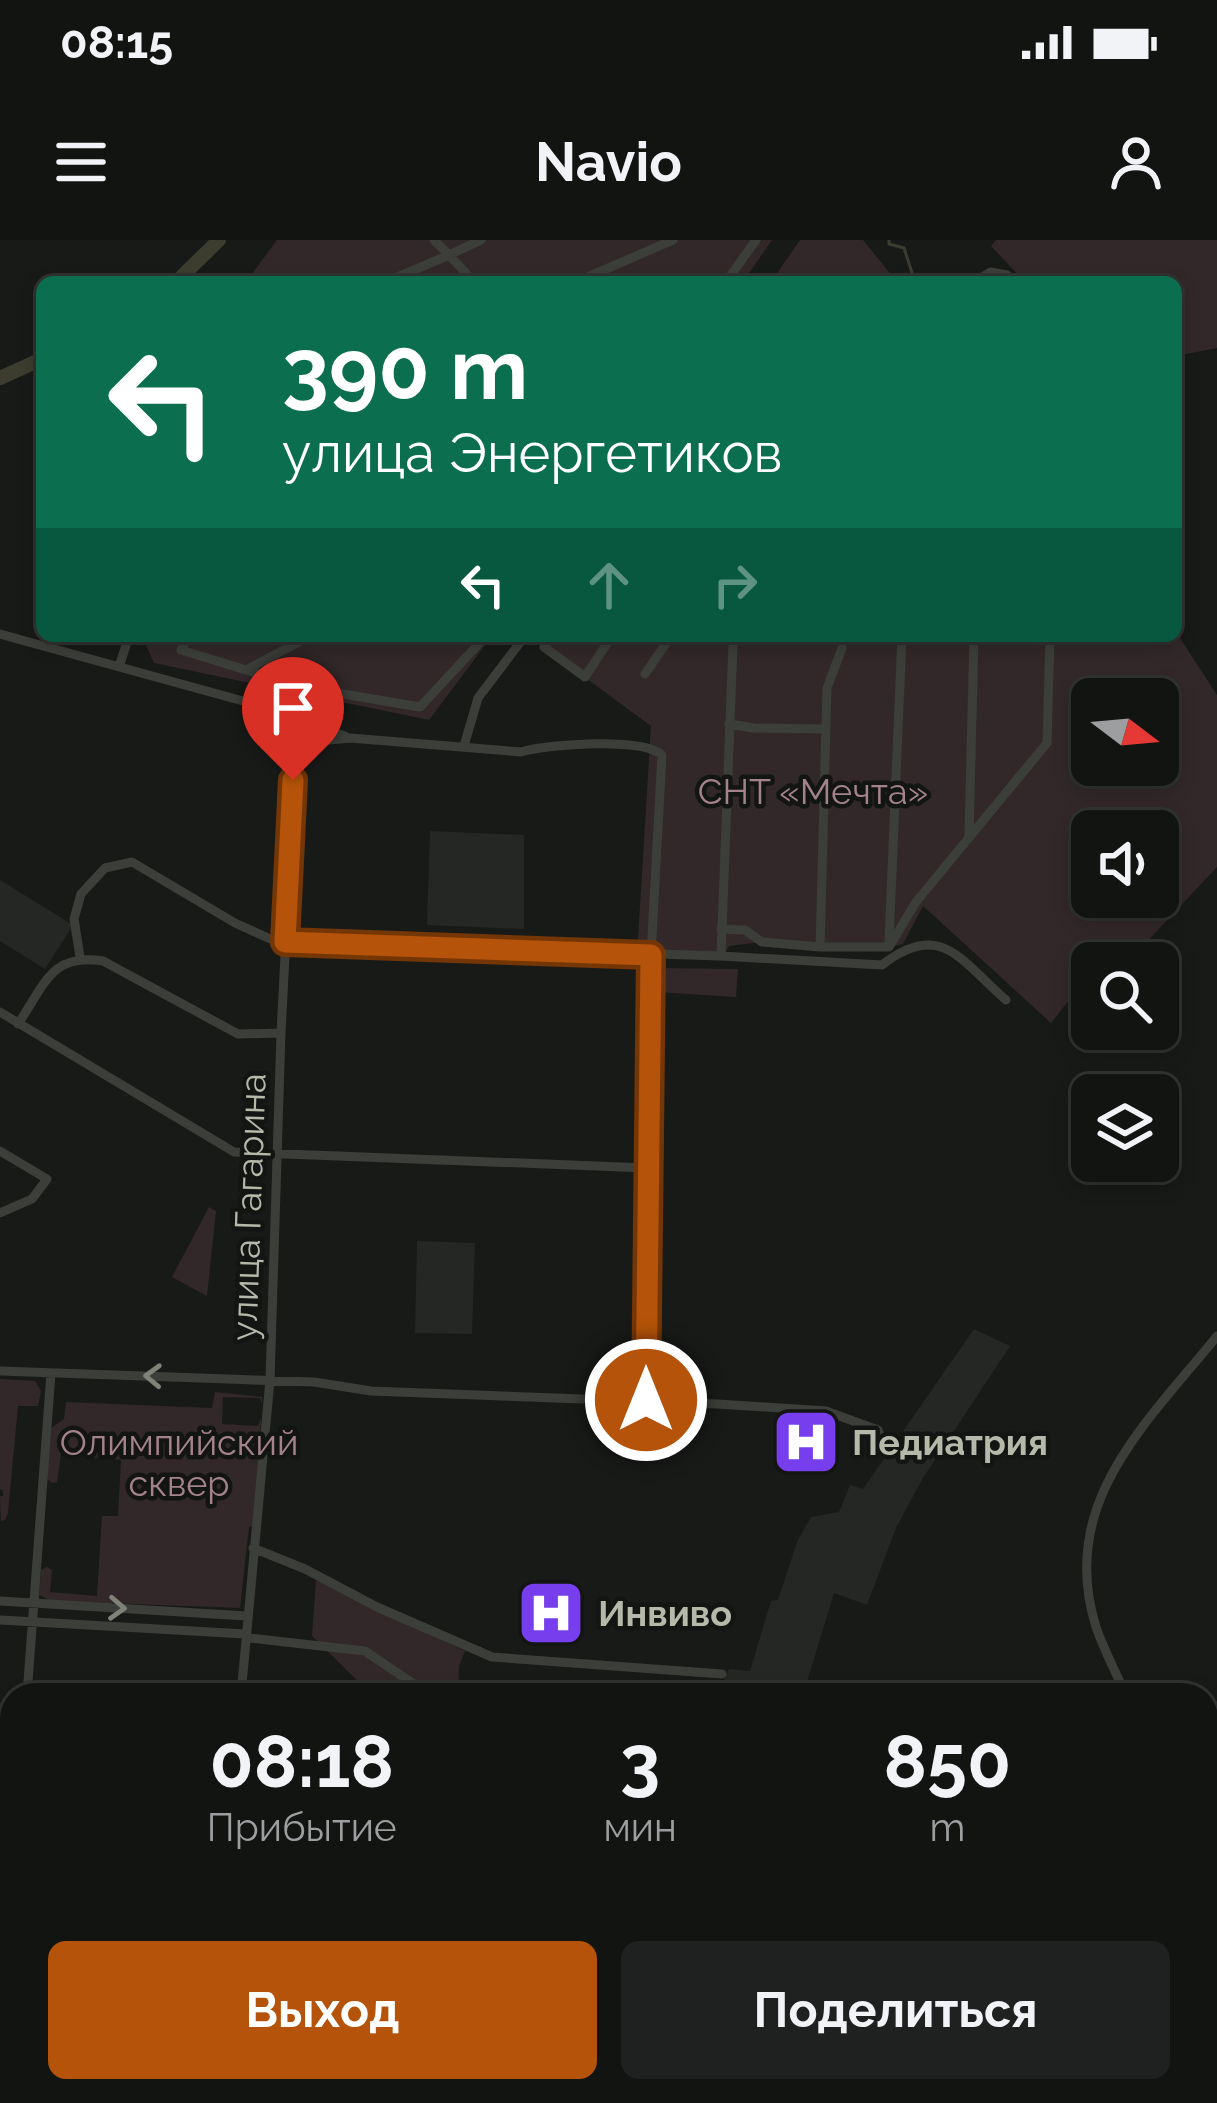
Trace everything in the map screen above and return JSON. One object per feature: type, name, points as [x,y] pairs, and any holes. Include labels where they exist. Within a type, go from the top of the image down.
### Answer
[{"type":"street","points":[[434,240],[468,276]]},
{"type":"street","points":[[400,276],[482,240]]},
{"type":"street","points":[[590,276],[673,240]]},
{"type":"street","points":[[730,276],[756,240]]},
{"type":"street","points":[[0,634],[244,701],[350,738]]},
{"type":"street","points":[[119,667],[127,642]]},
{"type":"street","points":[[186,642],[181,650],[302,687],[420,707],[480,642]]},
{"type":"street","points":[[246,670],[299,642]]},
{"type":"street","points":[[464,746],[478,698],[522,642]]},
{"type":"street","points":[[536,642],[584,677],[608,642]]},
{"type":"street","points":[[544,647],[547,642]]},
{"type":"street","points":[[645,674],[666,642]]},
{"type":"street","points":[[721,956],[735,642]]},
{"type":"street","points":[[889,946],[902,642]]},
{"type":"street","points":[[969,835],[974,642]]},
{"type":"street","points":[[889,946],[916,902],[1047,743],[1051,642]]},
{"type":"street","points":[[820,947],[827,688],[842,648]]},
{"type":"street","name":"улица Гагарина","points":[[242,1683],[270,1380],[285,942],[302,687]]},
{"type":"street","points":[[729,724],[825,729]]},
{"type":"street","points":[[317,743],[323,732],[320,726]]},
{"type":"street","points":[[296,743],[350,738],[521,752],[571,744],[658,750],[662,755],[651,955],[646,1400]]},
{"type":"street","points":[[80,957],[74,919],[81,894],[106,868],[132,862],[277,942],[882,964],[917,944],[932,943],[948,950],[1006,1000]]},
{"type":"street","points":[[722,928],[745,930],[762,942],[889,946]]},
{"type":"street","points":[[18,1024],[58,965],[80,957],[103,961],[238,1034],[281,1033]]},
{"type":"street","points":[[0,1012],[230,1150],[647,1168]]},
{"type":"street","points":[[0,1150],[47,1179],[32,1199],[0,1213]]},
{"type":"street","points":[[1121,1683],[1096,1626],[1088,1584],[1087,1540],[1098,1500],[1130,1444],[1217,1336]]},
{"type":"street","points":[[0,1371],[314,1382],[371,1391],[826,1411],[878,1430],[882,1440]]},
{"type":"street","points":[[28,1683],[51,1372]]},
{"type":"street","points":[[253,1548],[492,1657],[722,1674]]},
{"type":"street","points":[[0,1601],[247,1616]]},
{"type":"street","points":[[0,1620],[245,1634],[365,1651],[412,1683]]},
{"type":"shaded area","points":[[430,831],[524,835],[524,929],[427,925]]},
{"type":"shaded area","points":[[0,880],[73,925],[45,969],[0,941]]},
{"type":"shaded area","points":[[417,1241],[475,1243],[472,1334],[415,1333]]},
{"type":"shaded area","points":[[974,1329],[1010,1346],[923,1478],[896,1528],[867,1605],[834,1593],[807,1683],[723,1683],[729,1669],[750,1671],[771,1601],[778,1600],[797,1542],[811,1517],[839,1512],[850,1485],[863,1489]]},
{"type":"green space","points":[[277,240],[772,240],[747,276],[250,276]]},
{"type":"green space","points":[[800,240],[863,240],[892,276],[775,276]]},
{"type":"green space","points":[[996,240],[1217,240],[1217,348],[1182,355],[1182,276],[1019,276],[991,246]]},
{"type":"green space","name":"СНТ «Мечта»","points":[[1182,641],[1217,695],[1217,867],[1179,908],[1179,810],[1071,810],[1071,918],[1169,918],[1147,942],[1071,942],[1071,997],[1051,1023],[923,906],[903,944],[889,947],[762,942],[729,946],[723,958],[637,955],[651,726],[541,645]]},
{"type":"green space","points":[[145,642],[488,642],[429,720],[154,663]]},
{"type":"green space","points":[[658,968],[738,969],[736,997],[657,992]]},
{"type":"green space","points":[[209,1207],[216,1211],[207,1296],[172,1277]]},
{"type":"green space","points":[[0,1379],[35,1381],[41,1391],[38,1406],[18,1406],[8,1513],[1,1521],[3,1490]]},
{"type":"green space","name":"Олимпийский сквер","points":[[215,1392],[262,1397],[262,1404],[260,1398],[223,1397],[222,1424],[258,1426],[261,1417],[255,1526],[249,1527],[240,1608],[51,1601],[39,1595],[41,1570],[47,1567],[52,1570],[50,1592],[97,1596],[102,1516],[118,1516],[121,1460],[61,1454],[57,1482],[47,1479],[51,1428],[64,1419],[66,1402],[212,1408]]},
{"type":"green space","points":[[316,1580],[465,1651],[458,1683],[360,1683],[312,1636]]},
{"type":"waterway","points":[[182,276],[219,240]]},
{"type":"waterway","points":[[889,240],[904,248],[913,276]]},
{"type":"waterway","points":[[0,378],[36,362]]},
{"type":"place","name":"Педиатрия","points":[[806,1442]]},
{"type":"place","name":"Инвиво","points":[[551,1613]]},
{"type":"route","points":[[293,780],[285,942],[651,955],[646,1400]]}]
